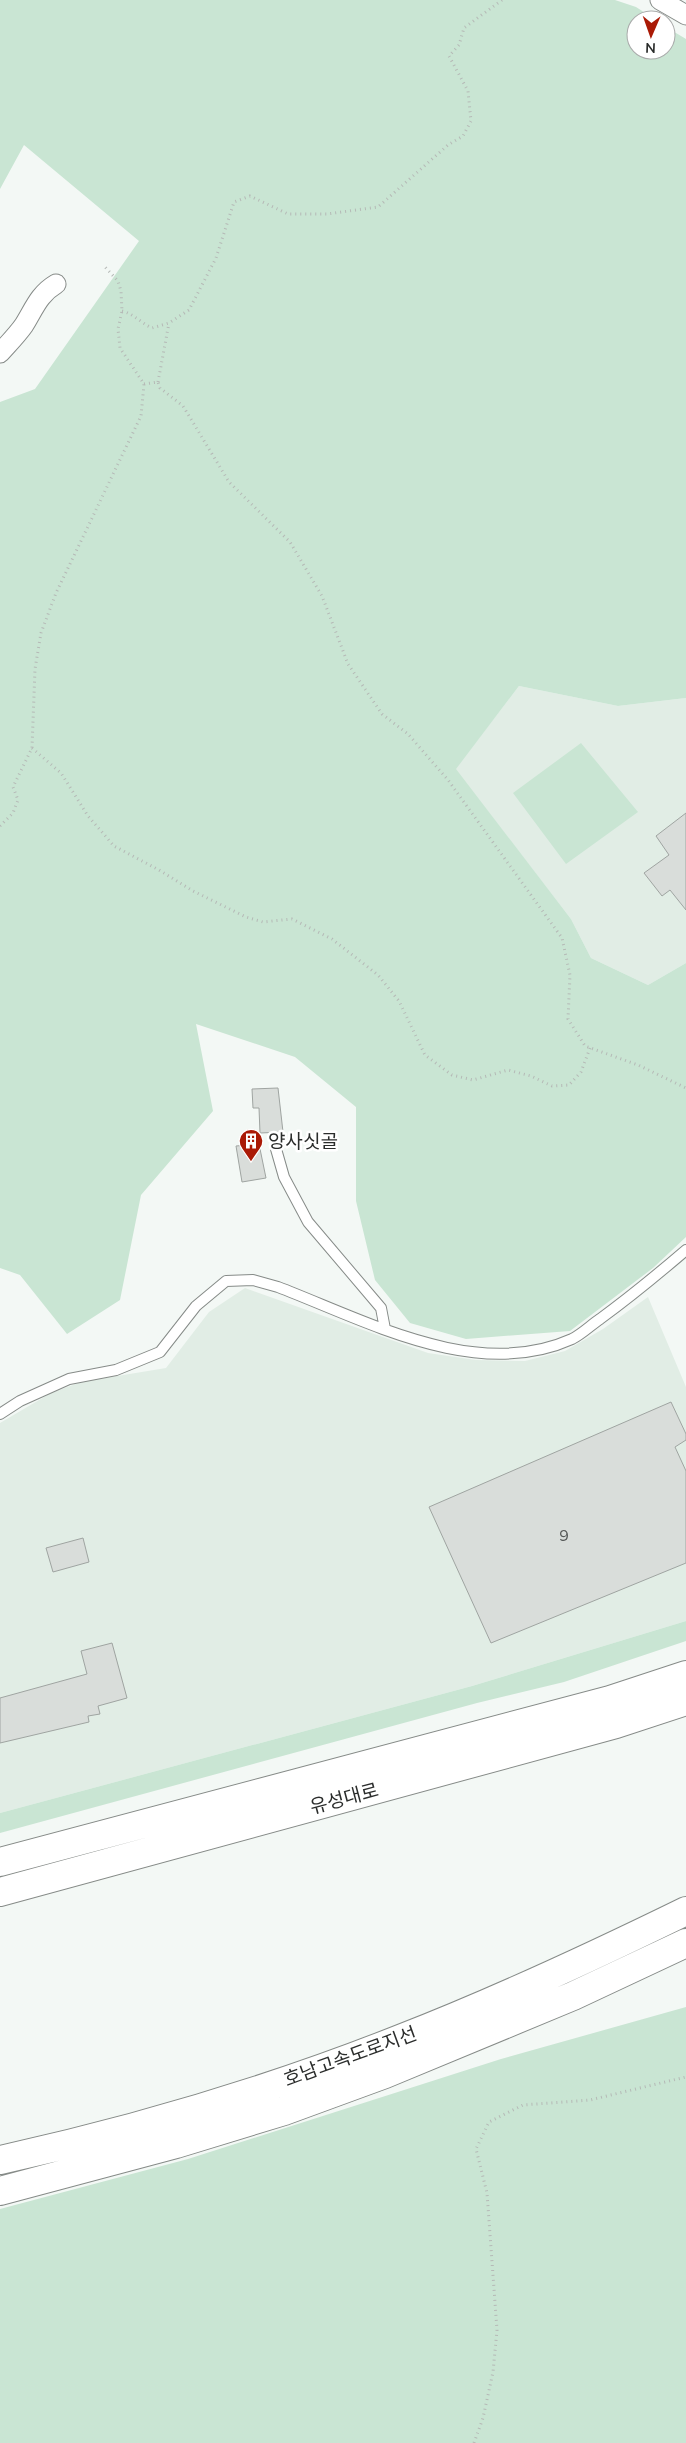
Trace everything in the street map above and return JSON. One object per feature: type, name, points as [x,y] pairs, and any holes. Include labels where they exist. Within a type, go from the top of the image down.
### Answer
[{"type":"main road","name":"유성대로","points":[[0,1862],[610,1700],[686,1676]]},
{"type":"main road","name":"유성대로","points":[[0,1892],[616,1724],[686,1701]]},
{"type":"main road","name":"호남고속도로지선","points":[[0,2160],[41,2151],[226,2101],[400,2039],[579,1963],[686,1912]]},
{"type":"main road","name":"호남고속도로지선","points":[[0,2191],[176,2144],[284,2111],[385,2074],[555,2003],[686,1943]]},
{"type":"street","points":[[660,0],[686,15]]},
{"type":"street","points":[[0,353],[23,327],[39,298],[56,284]]},
{"type":"lane","points":[[276,1149],[284,1177],[308,1222],[381,1308],[386,1329]]},
{"type":"lane","points":[[0,1414],[20,1401],[69,1379],[116,1370],[160,1352],[196,1306],[226,1281],[253,1280],[278,1287],[426,1343],[486,1354],[538,1351],[574,1338],[633,1295],[686,1250]]},
{"type":"path","points":[[122,311],[132,313],[143,324],[152,328],[169,323],[189,310],[216,258],[234,202],[250,196],[288,214],[327,214],[378,208],[448,145],[463,136],[471,121],[468,91],[449,56],[459,45],[464,28],[502,0]]},
{"type":"path","points":[[0,826],[13,813],[18,800],[12,787],[32,748],[35,669],[41,633],[56,593],[141,416],[144,384],[120,348],[118,329],[122,311],[118,281],[105,267]]},
{"type":"path","points":[[169,323],[158,382],[160,388],[183,406],[229,482],[290,542],[322,596],[348,664],[382,714],[408,734],[448,780],[562,938],[570,975],[568,1019],[585,1046],[638,1065],[686,1088]]},
{"type":"path","points":[[144,384],[158,382]]},
{"type":"path","points":[[32,748],[61,773],[88,816],[114,846],[193,891],[246,917],[263,922],[292,920],[332,939],[370,969],[399,1001],[424,1055],[452,1075],[473,1080],[508,1070],[531,1076],[552,1086],[569,1085],[581,1072],[590,1048]]},
{"type":"path","points":[[474,2443],[483,2418],[489,2390],[497,2330],[487,2193],[476,2149],[489,2122],[523,2105],[590,2100],[686,2077]]},
{"type":"shaded area","points":[[519,686],[618,706],[686,698],[686,963],[648,985],[591,958],[571,919],[455,769]]},
{"type":"shaded area","points":[[245,1288],[428,1353],[476,1360],[525,1361],[565,1351],[603,1329],[648,1297],[686,1387],[686,1621],[472,1686],[0,1813],[0,1423],[51,1393],[81,1382],[166,1368],[209,1312]]},
{"type":"green space","points":[[0,0],[615,0],[641,10],[626,10],[626,60],[676,60],[676,33],[686,39],[686,698],[618,706],[519,686],[456,769],[571,919],[591,958],[648,985],[686,963],[686,1237],[653,1268],[570,1331],[466,1339],[410,1323],[375,1280],[356,1201],[356,1107],[295,1057],[196,1024],[213,1111],[141,1195],[120,1300],[67,1334],[20,1275],[0,1268],[0,402],[35,389],[139,241],[24,145],[0,189]]},
{"type":"green space","points":[[581,743],[638,812],[566,864],[513,793]]},
{"type":"green space","points":[[686,1621],[686,1641],[564,1682],[477,1703],[0,1833],[0,1813],[472,1686]]},
{"type":"green space","points":[[686,2007],[686,2443],[0,2443],[0,2209],[188,2159],[501,2059]]},
{"type":"building","points":[[686,813],[686,910],[670,890],[662,896],[644,873],[669,855],[656,836]]},
{"type":"building","points":[[278,1088],[283,1132],[260,1133],[259,1108],[253,1108],[252,1089]]},
{"type":"building","name":"양사싯골","points":[[259,1144],[266,1178],[242,1182],[236,1146]]},
{"type":"building","points":[[671,1402],[686,1434],[686,1440],[675,1447],[686,1471],[686,1563],[491,1643],[429,1507]]},
{"type":"building","points":[[83,1538],[89,1562],[53,1572],[46,1548]]},
{"type":"building","points":[[112,1643],[127,1698],[98,1706],[100,1714],[88,1716],[89,1722],[0,1743],[0,1698],[87,1674],[81,1651]]},
{"type":"place","name":"양사싯골","points":[[251,1162]]}]
